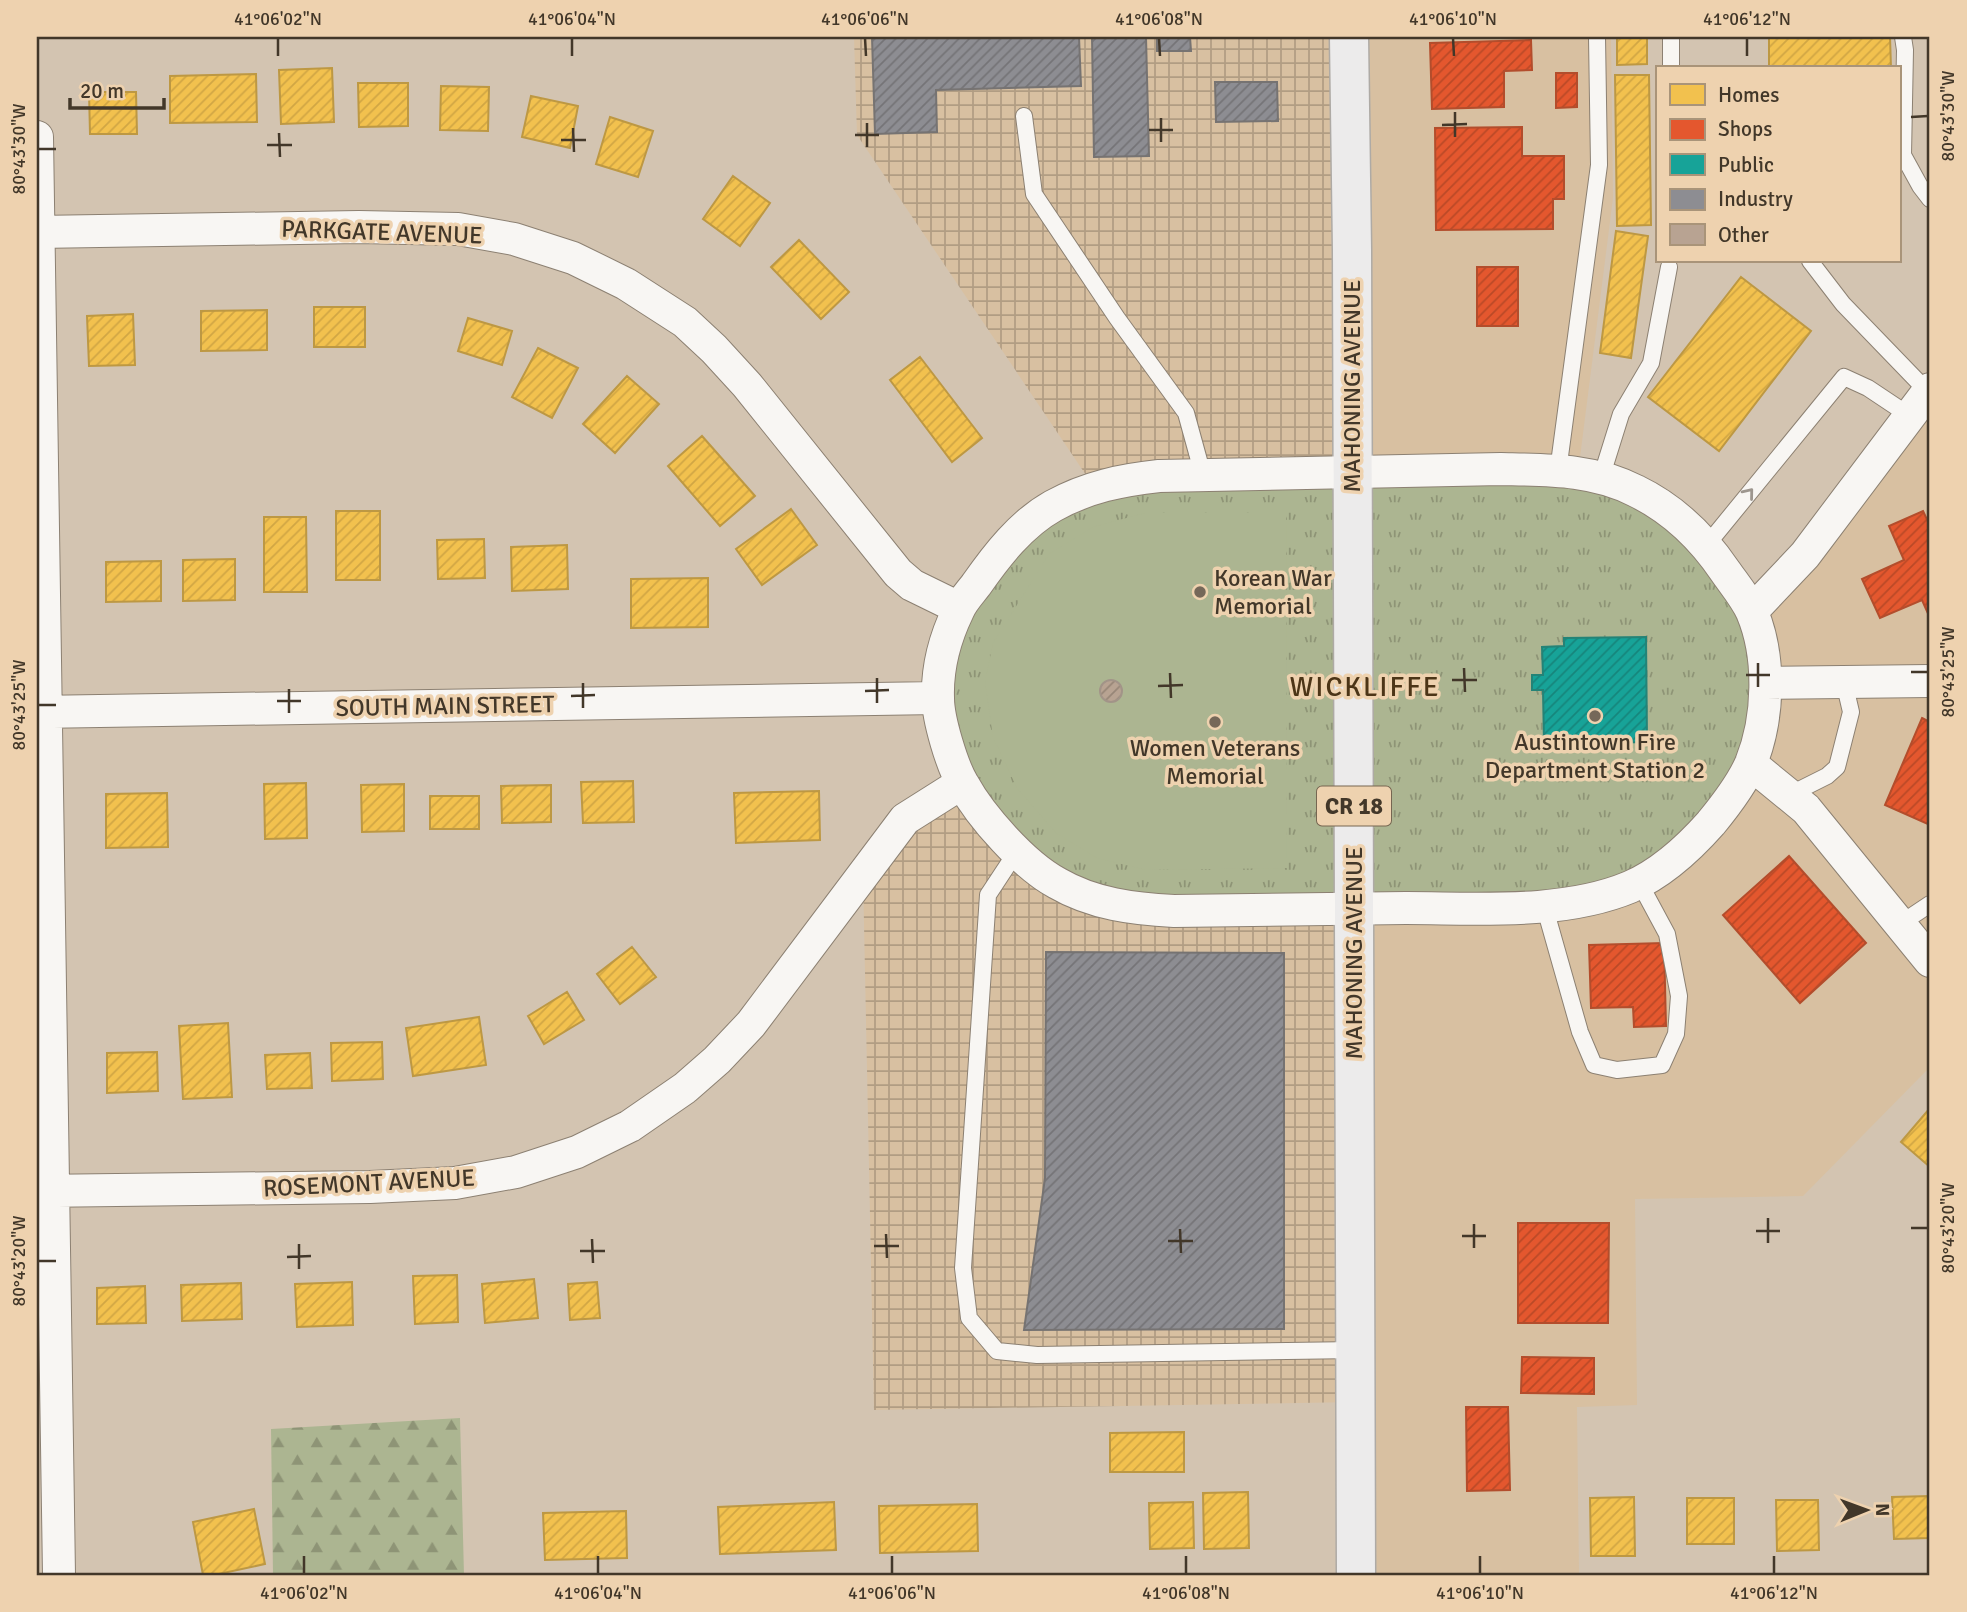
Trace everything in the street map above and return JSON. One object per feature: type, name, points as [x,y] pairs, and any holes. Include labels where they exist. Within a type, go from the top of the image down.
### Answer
[{"type":"main road","name":"MAHONING AVENUE","points":[[1349,37],[1356,1575]]},
{"type":"street","points":[[37,137],[45,1191],[59,1575]]},
{"type":"street","name":"PARKGATE AVENUE","points":[[37,232],[359,227],[458,229],[514,239],[573,258],[626,284],[685,322],[747,385],[898,573],[912,585],[959,608]]},
{"type":"street","points":[[1752,611],[1805,555],[1923,399]]},
{"type":"street","points":[[1501,469],[1558,471],[1601,478],[1636,490],[1671,511],[1706,546],[1752,611],[1766,662],[1767,683],[1762,718],[1751,764],[1723,809],[1690,847],[1639,882],[1598,898],[1544,905],[1174,911],[1136,909],[1098,901],[1058,884],[1030,865],[985,816],[962,783],[941,722],[938,698],[945,644],[959,608],[1010,541],[1055,505],[1094,487],[1159,476],[1501,469]]},
{"type":"street","points":[[1767,683],[1930,681]]},
{"type":"street","name":"SOUTH MAIN STREET","points":[[42,711],[938,698]]},
{"type":"street","points":[[1751,764],[1806,809],[1930,961]]},
{"type":"street","name":"ROSEMONT AVENUE","points":[[45,1191],[370,1187],[455,1183],[516,1172],[577,1152],[630,1126],[685,1088],[717,1060],[751,1024],[905,819],[962,783]]},
{"type":"lane","points":[[1558,471],[1599,165],[1597,37]]},
{"type":"lane","points":[[1671,37],[1671,66]]},
{"type":"lane","points":[[1903,37],[1905,50],[1901,154],[1930,199]]},
{"type":"lane","points":[[1024,116],[1034,194],[1117,318],[1186,414],[1203,475]]},
{"type":"lane","points":[[1811,262],[1923,399]]},
{"type":"lane","points":[[1601,478],[1621,414],[1651,362],[1670,267]]},
{"type":"lane","points":[[1706,546],[1844,377],[1868,387],[1923,399]]},
{"type":"lane","points":[[1789,795],[1827,776],[1838,767],[1851,712],[1844,682]]},
{"type":"lane","points":[[1017,850],[988,895],[963,1268],[969,1318],[998,1351],[1037,1355],[1356,1350]]},
{"type":"lane","points":[[1544,905],[1580,1032],[1594,1065],[1617,1070],[1662,1065],[1676,1034],[1679,996],[1667,934],[1639,882]]},
{"type":"lane","points":[[1900,924],[1930,904]]},
{"type":"shaded area","points":[[854,37],[1349,37],[1351,473],[1094,487],[857,135]]},
{"type":"shaded area","points":[[1349,37],[1611,37],[1613,198],[1578,473],[1351,473]]},
{"type":"shaded area","points":[[1930,389],[1930,1067],[1803,1196],[1635,1199],[1637,1405],[1577,1407],[1579,1575],[1356,1575],[1354,909],[1752,611]]},
{"type":"shaded area","points":[[962,783],[1354,909],[1356,1402],[874,1410],[863,875]]},
{"type":"green space","points":[[1558,471],[1687,526],[1766,662],[1723,809],[1598,898],[1174,911],[1030,865],[941,721],[938,698],[996,556],[1094,487]]},
{"type":"green space","points":[[1145,513],[1286,513],[1287,868],[1146,870],[1097,858],[1056,833],[1017,788],[993,737],[985,682],[993,643],[1049,554],[1093,527]]},
{"type":"green space","points":[[460,1418],[464,1575],[273,1575],[271,1429]]},
{"type":"building: Homes","points":[[1617,37],[1647,37],[1647,64],[1617,65]]},
{"type":"building: Homes","points":[[1769,37],[1890,37],[1891,66],[1769,66]]},
{"type":"building: Homes","points":[[332,68],[334,122],[281,124],[279,70]]},
{"type":"building: Homes","points":[[256,74],[257,122],[170,123],[170,76]]},
{"type":"building: Homes","points":[[1615,75],[1649,75],[1651,225],[1617,226]]},
{"type":"building: Homes","points":[[358,83],[408,83],[408,126],[359,127]]},
{"type":"building: Homes","points":[[441,86],[489,87],[488,131],[440,130]]},
{"type":"building: Homes","points":[[89,92],[136,92],[137,134],[90,134]]},
{"type":"building: Homes","points":[[531,96],[578,106],[570,148],[522,137]]},
{"type":"building: Homes","points":[[610,117],[653,131],[638,177],[596,164]]},
{"type":"building: Homes","points":[[733,176],[770,203],[740,246],[703,219]]},
{"type":"building: Homes","points":[[1616,231],[1648,236],[1631,358],[1600,353]]},
{"type":"building: Homes","points":[[799,240],[849,292],[821,319],[771,267]]},
{"type":"building: Homes","points":[[1741,277],[1811,331],[1719,451],[1648,397]]},
{"type":"building: Homes","points":[[314,307],[365,307],[365,347],[314,347]]},
{"type":"building: Homes","points":[[267,310],[267,350],[201,351],[201,311]]},
{"type":"building: Homes","points":[[133,314],[135,365],[89,366],[87,316]]},
{"type":"building: Homes","points":[[468,318],[512,331],[502,365],[458,351]]},
{"type":"building: Homes","points":[[538,348],[578,368],[552,418],[512,397]]},
{"type":"building: Homes","points":[[920,357],[982,438],[952,462],[890,380]]},
{"type":"building: Homes","points":[[627,376],[659,404],[615,453],[583,424]]},
{"type":"building: Homes","points":[[702,436],[755,496],[720,526],[668,466]]},
{"type":"building: Homes","points":[[791,509],[817,545],[762,585],[736,549]]},
{"type":"building: Homes","points":[[336,511],[380,511],[380,580],[336,580]]},
{"type":"building: Homes","points":[[264,517],[306,517],[307,592],[264,592]]},
{"type":"building: Homes","points":[[484,539],[485,578],[438,579],[437,540]]},
{"type":"building: Homes","points":[[567,545],[568,589],[512,591],[511,547]]},
{"type":"building: Homes","points":[[235,559],[235,600],[183,601],[183,560]]},
{"type":"building: Homes","points":[[161,561],[161,601],[106,602],[106,562]]},
{"type":"building: Homes","points":[[708,578],[708,627],[631,628],[631,579]]},
{"type":"building: Homes","points":[[633,781],[634,822],[583,823],[581,782]]},
{"type":"building: Homes","points":[[306,783],[307,838],[265,839],[264,784]]},
{"type":"building: Homes","points":[[404,784],[404,831],[362,832],[361,785]]},
{"type":"building: Homes","points":[[551,785],[551,822],[502,823],[501,786]]},
{"type":"building: Homes","points":[[819,791],[820,840],[736,843],[734,793]]},
{"type":"building: Homes","points":[[167,793],[168,847],[106,848],[106,794]]},
{"type":"building: Homes","points":[[430,796],[479,796],[479,829],[430,829]]},
{"type":"building: Homes","points":[[632,947],[656,977],[620,1004],[597,974]]},
{"type":"building: Homes","points":[[567,992],[584,1020],[544,1044],[528,1016]]},
{"type":"building: Homes","points":[[479,1017],[486,1065],[413,1076],[406,1028]]},
{"type":"building: Homes","points":[[228,1023],[232,1097],[183,1099],[179,1026]]},
{"type":"building: Homes","points":[[382,1042],[383,1079],[332,1081],[331,1043]]},
{"type":"building: Homes","points":[[157,1052],[158,1091],[107,1093],[107,1053]]},
{"type":"building: Homes","points":[[310,1053],[312,1088],[267,1089],[265,1055]]},
{"type":"building: Homes","points":[[1930,1108],[1930,1167],[1901,1142]]},
{"type":"building: Homes","points":[[457,1275],[458,1322],[415,1324],[413,1276]]},
{"type":"building: Homes","points":[[534,1279],[538,1318],[485,1323],[482,1284]]},
{"type":"building: Homes","points":[[352,1282],[353,1325],[297,1327],[295,1284]]},
{"type":"building: Homes","points":[[597,1282],[600,1318],[570,1320],[568,1284]]},
{"type":"building: Homes","points":[[241,1283],[242,1319],[182,1321],[181,1285]]},
{"type":"building: Homes","points":[[145,1286],[146,1323],[97,1324],[97,1288]]},
{"type":"building: Homes","points":[[1184,1432],[1184,1472],[1110,1472],[1110,1433]]},
{"type":"building: Homes","points":[[1248,1492],[1249,1548],[1204,1549],[1203,1493]]},
{"type":"building: Homes","points":[[1930,1496],[1930,1538],[1894,1539],[1892,1497]]},
{"type":"building: Homes","points":[[1634,1497],[1635,1556],[1591,1556],[1590,1498]]},
{"type":"building: Homes","points":[[1687,1498],[1734,1498],[1734,1544],[1687,1544]]},
{"type":"building: Homes","points":[[1776,1500],[1818,1500],[1819,1550],[1777,1551]]},
{"type":"building: Homes","points":[[834,1502],[836,1550],[720,1554],[718,1507]]},
{"type":"building: Homes","points":[[1193,1502],[1194,1548],[1150,1549],[1149,1503]]},
{"type":"building: Homes","points":[[977,1504],[978,1551],[880,1553],[879,1506]]},
{"type":"building: Homes","points":[[254,1509],[265,1564],[203,1575],[193,1522]]},
{"type":"building: Homes","points":[[626,1511],[627,1558],[545,1560],[543,1513]]},
{"type":"building: Shops","points":[[1531,40],[1532,70],[1504,71],[1504,107],[1432,109],[1430,43]]},
{"type":"building: Shops","points":[[1556,73],[1577,73],[1577,107],[1556,108]]},
{"type":"building: Shops","points":[[1522,127],[1522,156],[1564,156],[1564,199],[1553,199],[1553,229],[1436,230],[1435,128]]},
{"type":"building: Shops","points":[[1477,267],[1518,267],[1518,326],[1477,326]]},
{"type":"building: Shops","points":[[1923,511],[1930,526],[1930,618],[1922,600],[1880,618],[1862,579],[1904,560],[1889,526]]},
{"type":"building: Shops","points":[[1922,718],[1930,722],[1930,825],[1885,805]]},
{"type":"building: Shops","points":[[1789,856],[1866,943],[1800,1003],[1723,915]]},
{"type":"building: Shops","points":[[1664,943],[1666,1026],[1634,1027],[1633,1007],[1591,1008],[1589,945]]},
{"type":"building: Shops","points":[[1518,1223],[1609,1223],[1608,1323],[1518,1323]]},
{"type":"building: Shops","points":[[1522,1357],[1594,1358],[1594,1394],[1521,1393]]},
{"type":"building: Shops","points":[[1466,1407],[1508,1407],[1510,1490],[1467,1491]]},
{"type":"building: Public","name":"Austintown Fire Department Station 2","points":[[1646,637],[1647,742],[1544,744],[1543,690],[1532,690],[1532,675],[1543,675],[1542,647],[1564,646],[1564,638]]},
{"type":"building: Industry","points":[[872,37],[1079,37],[1081,86],[936,90],[937,132],[875,134]]},
{"type":"building: Industry","points":[[1092,37],[1146,37],[1149,156],[1094,157]]},
{"type":"building: Industry","points":[[1157,37],[1190,37],[1191,51],[1157,51]]},
{"type":"building: Industry","points":[[1215,82],[1277,82],[1278,121],[1216,122]]},
{"type":"building: Industry","points":[[1046,952],[1284,953],[1284,1329],[1024,1330],[1045,1178]]},
{"type":"building: Other","points":[[1111,680],[1119,683],[1122,691],[1119,699],[1111,702],[1103,699],[1100,691],[1103,683]]},
{"type":"place","name":"Korean War Memorial","points":[[1200,592]]},
{"type":"place","name":"Austintown Fire Department Station 2","points":[[1595,716]]},
{"type":"place","name":"Women Veterans Memorial","points":[[1215,722]]},
{"type":"district","name":"WICKLIFFE","points":[[1365,686]]}]
